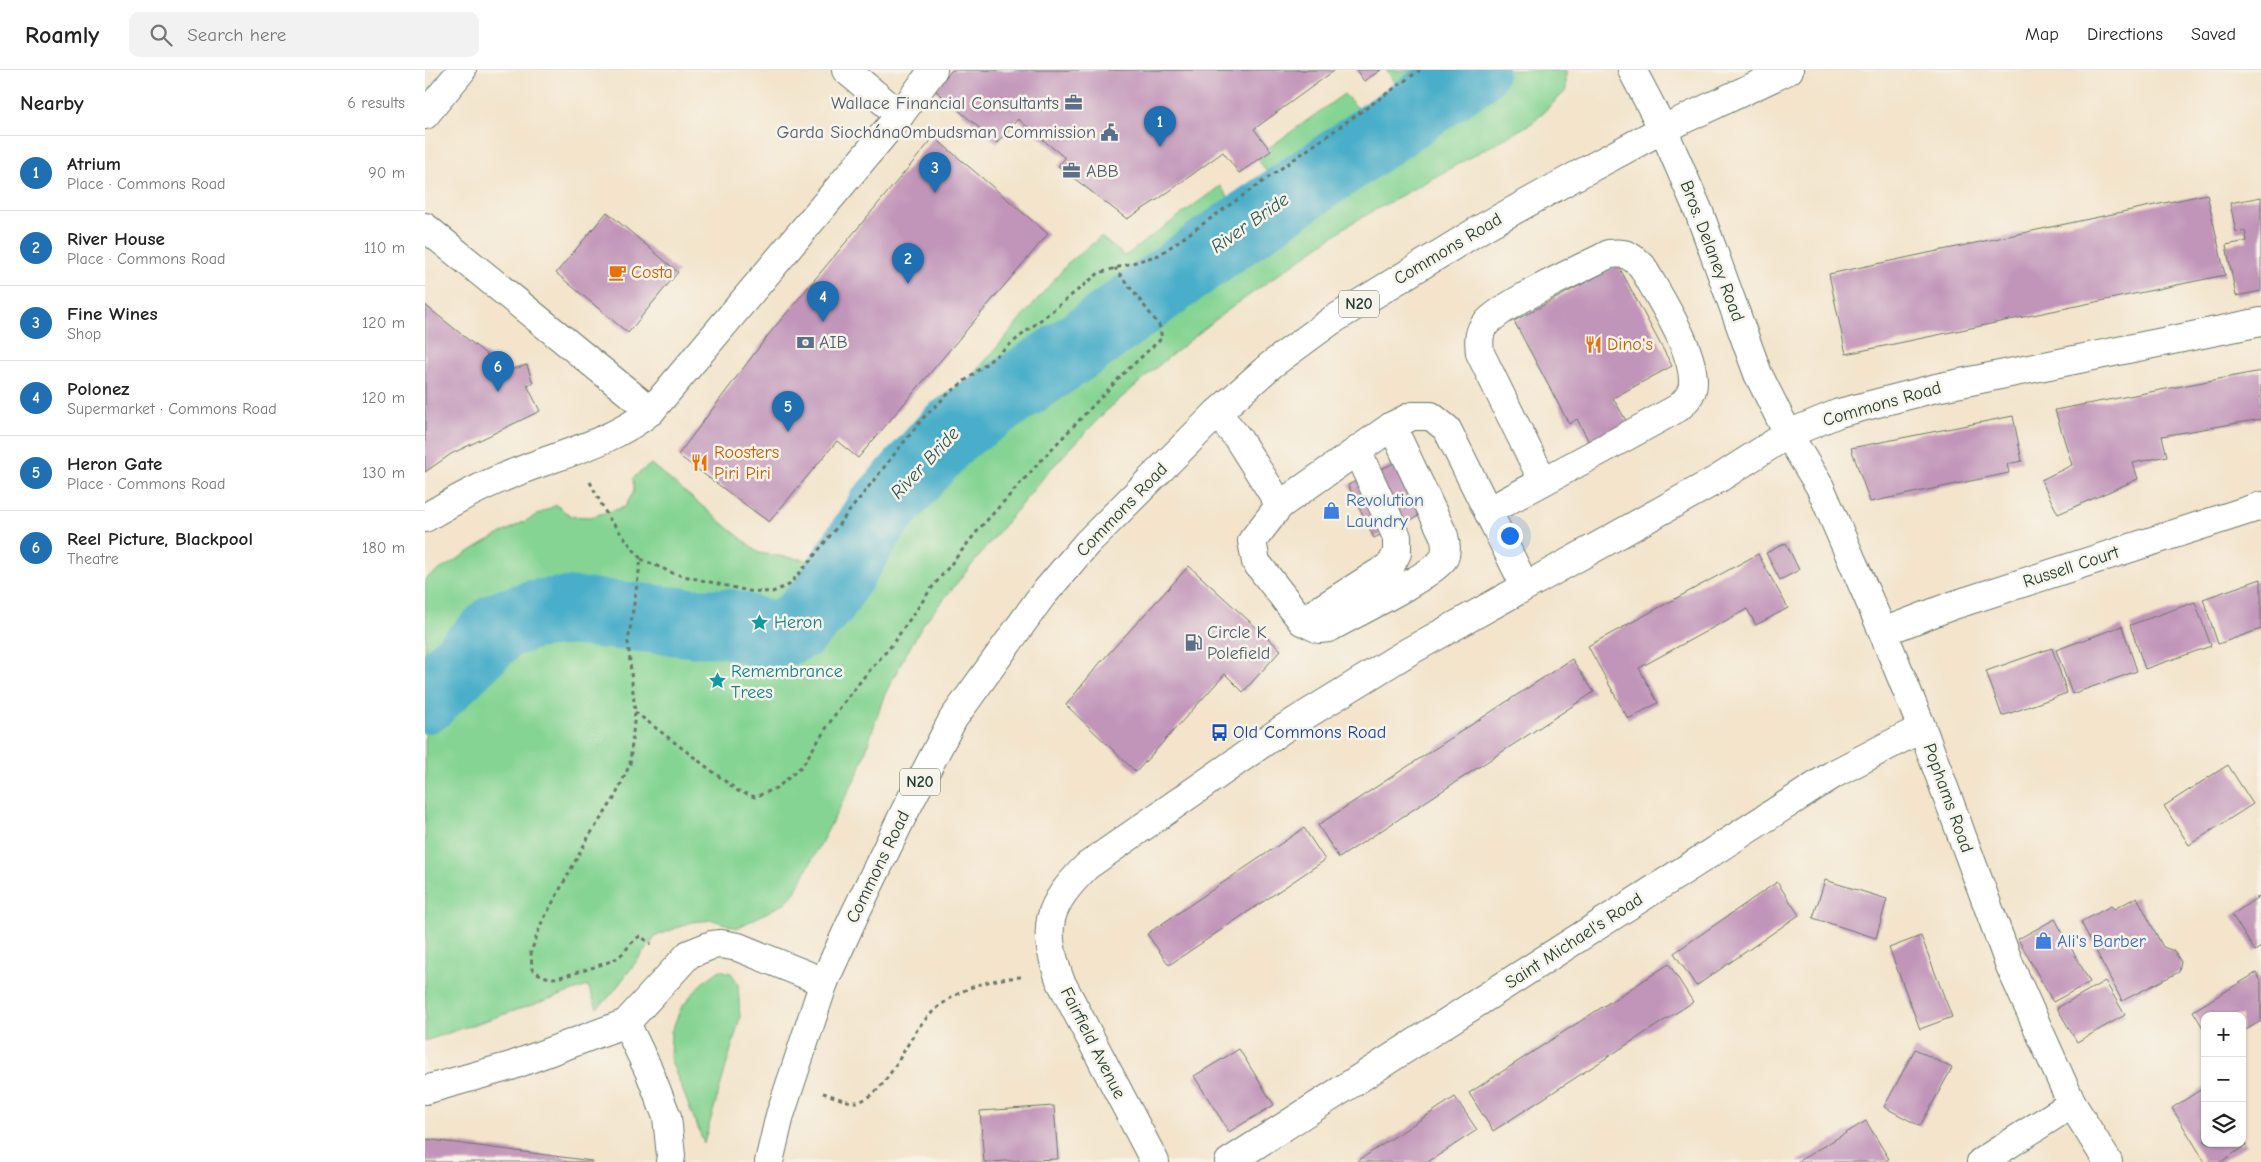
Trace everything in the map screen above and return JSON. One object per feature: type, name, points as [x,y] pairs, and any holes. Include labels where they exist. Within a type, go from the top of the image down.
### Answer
[{"type":"main road","points":[[846,70],[900,115]]},
{"type":"main road","points":[[425,518],[505,476],[614,434],[637,422],[651,411],[900,115],[933,70]]},
{"type":"main road","name":"Bros. Delaney Road","points":[[1632,70],[1663,129],[1699,212],[1758,374],[1788,434]]},
{"type":"main road","name":"Commons Road","points":[[769,1162],[780,1115],[824,982],[858,907],[953,719],[1041,597],[1087,543],[1217,413],[1271,365],[1331,321],[1482,228],[1663,129],[1740,95],[1789,70]]},
{"type":"main road","points":[[425,115],[459,71]]},
{"type":"main road","points":[[425,227],[651,411]]},
{"type":"main road","points":[[1488,511],[1543,482],[1679,408],[1687,400],[1692,389],[1693,373],[1685,345],[1642,266],[1623,252],[1609,254],[1508,307],[1490,319],[1482,329],[1479,341],[1480,353],[1543,482]]},
{"type":"main road","name":"Commons Road","points":[[1050,917],[1058,900],[1069,884],[1087,866],[1283,729],[1408,652],[1718,478],[1788,434],[1839,413],[1936,388],[2261,322]]},
{"type":"main road","points":[[1217,413],[1237,438],[1280,505]]},
{"type":"main road","points":[[1392,426],[1444,536],[1446,546],[1444,557],[1429,572],[1329,628],[1319,629],[1302,621],[1256,562],[1253,542],[1258,532],[1280,505],[1392,426],[1411,416],[1431,416],[1447,428],[1525,586]]},
{"type":"main road","name":"Pophams Road","points":[[1788,434],[1819,487],[1883,632],[1922,728],[2010,966],[2072,1104],[2108,1162]]},
{"type":"main road","points":[[1302,621],[1391,565],[1397,553],[1397,537],[1357,451]]},
{"type":"main road","name":"Russell Court","points":[[1883,632],[1951,606],[2261,506]]},
{"type":"main road","name":"Saint Michael's Road","points":[[1229,1162],[1834,774],[1922,728]]},
{"type":"main road","name":"Fairfield Avenue","points":[[1050,917],[1049,935],[1053,960],[1060,980],[1155,1162]]},
{"type":"main road","points":[[425,1090],[511,1066],[626,1023],[677,965],[689,954],[703,948],[721,944],[730,945],[824,982]]},
{"type":"main road","points":[[626,1023],[649,1071],[667,1117],[670,1162]]},
{"type":"main road","points":[[1981,1162],[2072,1104]]},
{"type":"path","points":[[576,449],[607,517],[641,559],[675,574],[749,591],[772,592],[789,585],[923,418],[945,396],[1099,273],[1159,255],[1420,70]]},
{"type":"path","points":[[635,712],[737,791],[755,797],[777,788],[803,766],[836,713],[891,646],[931,589],[979,529],[1046,455],[1162,338],[1159,325],[1115,268]]},
{"type":"path","points":[[641,559],[627,642],[635,712],[634,740],[630,764],[614,800],[589,836],[541,924],[531,952],[532,969],[539,974],[554,978],[583,970],[617,958],[632,940],[640,936],[677,965]]},
{"type":"path","points":[[791,1083],[854,1102],[868,1098],[879,1090],[908,1041],[923,1021],[965,990],[995,979],[1023,977],[1060,980]]},
{"type":"green space","points":[[1386,70],[1566,70],[1566,91],[1532,123],[1350,224],[1224,313],[1105,412],[1048,472],[924,623],[884,696],[859,771],[795,892],[785,903],[737,928],[713,920],[692,922],[656,936],[610,996],[597,1008],[588,986],[425,1041],[425,579],[485,542],[556,505],[571,516],[590,517],[625,507],[634,491],[633,478],[651,464],[759,553],[820,562],[860,509],[1070,261],[1101,237],[1125,256],[1220,186],[1232,202],[1270,176],[1256,157],[1344,94],[1361,111],[1397,85]]},
{"type":"green space","points":[[720,970],[731,973],[738,983],[740,1018],[704,1143],[670,1059],[671,1032],[681,1008],[702,983]]},
{"type":"building","points":[[952,70],[1335,70],[1254,129],[1271,151],[1239,173],[1223,152],[1160,198],[1127,219],[1058,166],[1065,158],[1018,119],[997,143],[935,90]]},
{"type":"building","points":[[1356,70],[1381,70],[1364,81]]},
{"type":"building","points":[[934,137],[1048,234],[858,458],[837,441],[769,522],[678,455],[769,334]]},
{"type":"building","points":[[2207,194],[2225,275],[1846,354],[1829,274]]},
{"type":"building","points":[[2261,197],[2261,291],[2236,296],[2226,245],[2247,241],[2245,231],[2236,232],[2230,203]]},
{"type":"building","name":"Costa","points":[[607,212],[678,272],[628,333],[556,273]]},
{"type":"building","name":"Dino's","points":[[1618,265],[1672,366],[1613,398],[1628,424],[1590,444],[1577,419],[1569,424],[1514,321]]},
{"type":"building","points":[[425,305],[507,371],[527,365],[533,383],[527,385],[540,411],[451,454],[425,472]]},
{"type":"building","points":[[2261,371],[2261,419],[2162,436],[2167,456],[2133,463],[2138,479],[2058,514],[2041,480],[2072,465],[2055,410]]},
{"type":"building","points":[[2013,416],[2022,461],[2007,464],[2009,473],[1870,502],[1851,448]]},
{"type":"building","points":[[1415,453],[1441,505],[1374,538],[1348,485]]},
{"type":"building","points":[[1786,543],[1799,570],[1780,580],[1766,553]]},
{"type":"building","points":[[1758,554],[1788,608],[1756,625],[1747,609],[1639,668],[1658,703],[1628,719],[1588,646]]},
{"type":"building","points":[[1189,566],[1281,650],[1243,692],[1225,674],[1136,772],[1066,705],[1099,664]]},
{"type":"building","points":[[2261,579],[2261,629],[2218,644],[2203,599]]},
{"type":"building","points":[[2195,602],[2211,646],[2145,669],[2130,625]]},
{"type":"building","points":[[2122,626],[2137,671],[2072,694],[2056,650]]},
{"type":"building","points":[[2052,648],[2067,693],[2002,716],[1986,671]]},
{"type":"building","points":[[1572,659],[1594,692],[1339,858],[1318,825]]},
{"type":"building","points":[[2228,765],[2253,804],[2189,845],[2164,806]]},
{"type":"building","points":[[1304,828],[1325,860],[1169,965],[1147,934]]},
{"type":"building","points":[[1825,880],[1887,899],[1876,938],[1813,918]]},
{"type":"building","points":[[1777,882],[1799,915],[1696,986],[1674,953]]},
{"type":"building","points":[[2261,895],[2261,947],[2255,951],[2232,915]]},
{"type":"building","points":[[2137,897],[2163,947],[2174,951],[2181,962],[2179,972],[2122,1001],[2081,922],[2111,906],[2114,909]]},
{"type":"building","points":[[2055,919],[2090,982],[2053,1002],[2018,939]]},
{"type":"building","points":[[1921,936],[1952,1017],[1920,1029],[1889,948]]},
{"type":"building","points":[[1669,964],[1693,1002],[1493,1131],[1469,1093]]},
{"type":"building","points":[[2256,973],[2261,981],[2261,1021],[2246,1030],[2246,1012],[2201,1012],[2201,1024],[2193,1011]]},
{"type":"building","points":[[2105,981],[2125,1015],[2077,1042],[2057,1008]]},
{"type":"building","points":[[1239,1049],[1274,1105],[1229,1132],[1194,1076]]},
{"type":"building","points":[[1915,1049],[1952,1068],[1920,1126],[1884,1107]]},
{"type":"building","points":[[2201,1090],[2201,1147],[2243,1147],[2221,1162],[2205,1162],[2172,1108]]},
{"type":"building","points":[[1455,1097],[1477,1130],[1428,1162],[1356,1162]]},
{"type":"building","points":[[1054,1106],[1058,1159],[984,1162],[980,1111]]},
{"type":"building","points":[[1866,1121],[1889,1159],[1883,1162],[1797,1162]]},
{"type":"building","points":[[425,1139],[592,1161],[592,1162],[425,1162]]},
{"type":"waterway","name":"River Bride","points":[[425,699],[500,626],[534,614],[572,611],[694,623],[728,623],[767,635],[782,633],[798,626],[823,600],[879,512],[950,432],[1082,344],[1214,248],[1474,70]]},
{"type":"place","name":"Wallace Financial Consultants","points":[[1073,103]]},
{"type":"place","name":"Garda SiochánaOmbudsman Commission","points":[[1110,132]]},
{"type":"place","name":"Atrium","points":[[1160,147]]},
{"type":"place","name":"ABB","points":[[1072,171]]},
{"type":"place","name":"Fine Wines","points":[[935,193]]},
{"type":"place","name":"Costa","points":[[617,272]]},
{"type":"place","name":"River House","points":[[908,284]]},
{"type":"place","name":"Polonez","points":[[823,322]]},
{"type":"place","name":"AIB","points":[[805,342]]},
{"type":"place","name":"Dino's","points":[[1593,344]]},
{"type":"place","name":"Reel Picture, Blackpool","points":[[498,392]]},
{"type":"place","name":"Heron Gate","points":[[788,432]]},
{"type":"place","name":"Roosters Piri Piri","points":[[700,462]]},
{"type":"place","name":"Revolution Laundry","points":[[1332,510]]},
{"type":"place","name":"Heron","points":[[760,622]]},
{"type":"place","name":"Circle K Polefield","points":[[1193,642]]},
{"type":"place","name":"Remembrance Trees","points":[[717,681]]},
{"type":"place","name":"Old Commons Road","points":[[1219,732]]},
{"type":"place","name":"Ali's Barber","points":[[2043,941]]}]
